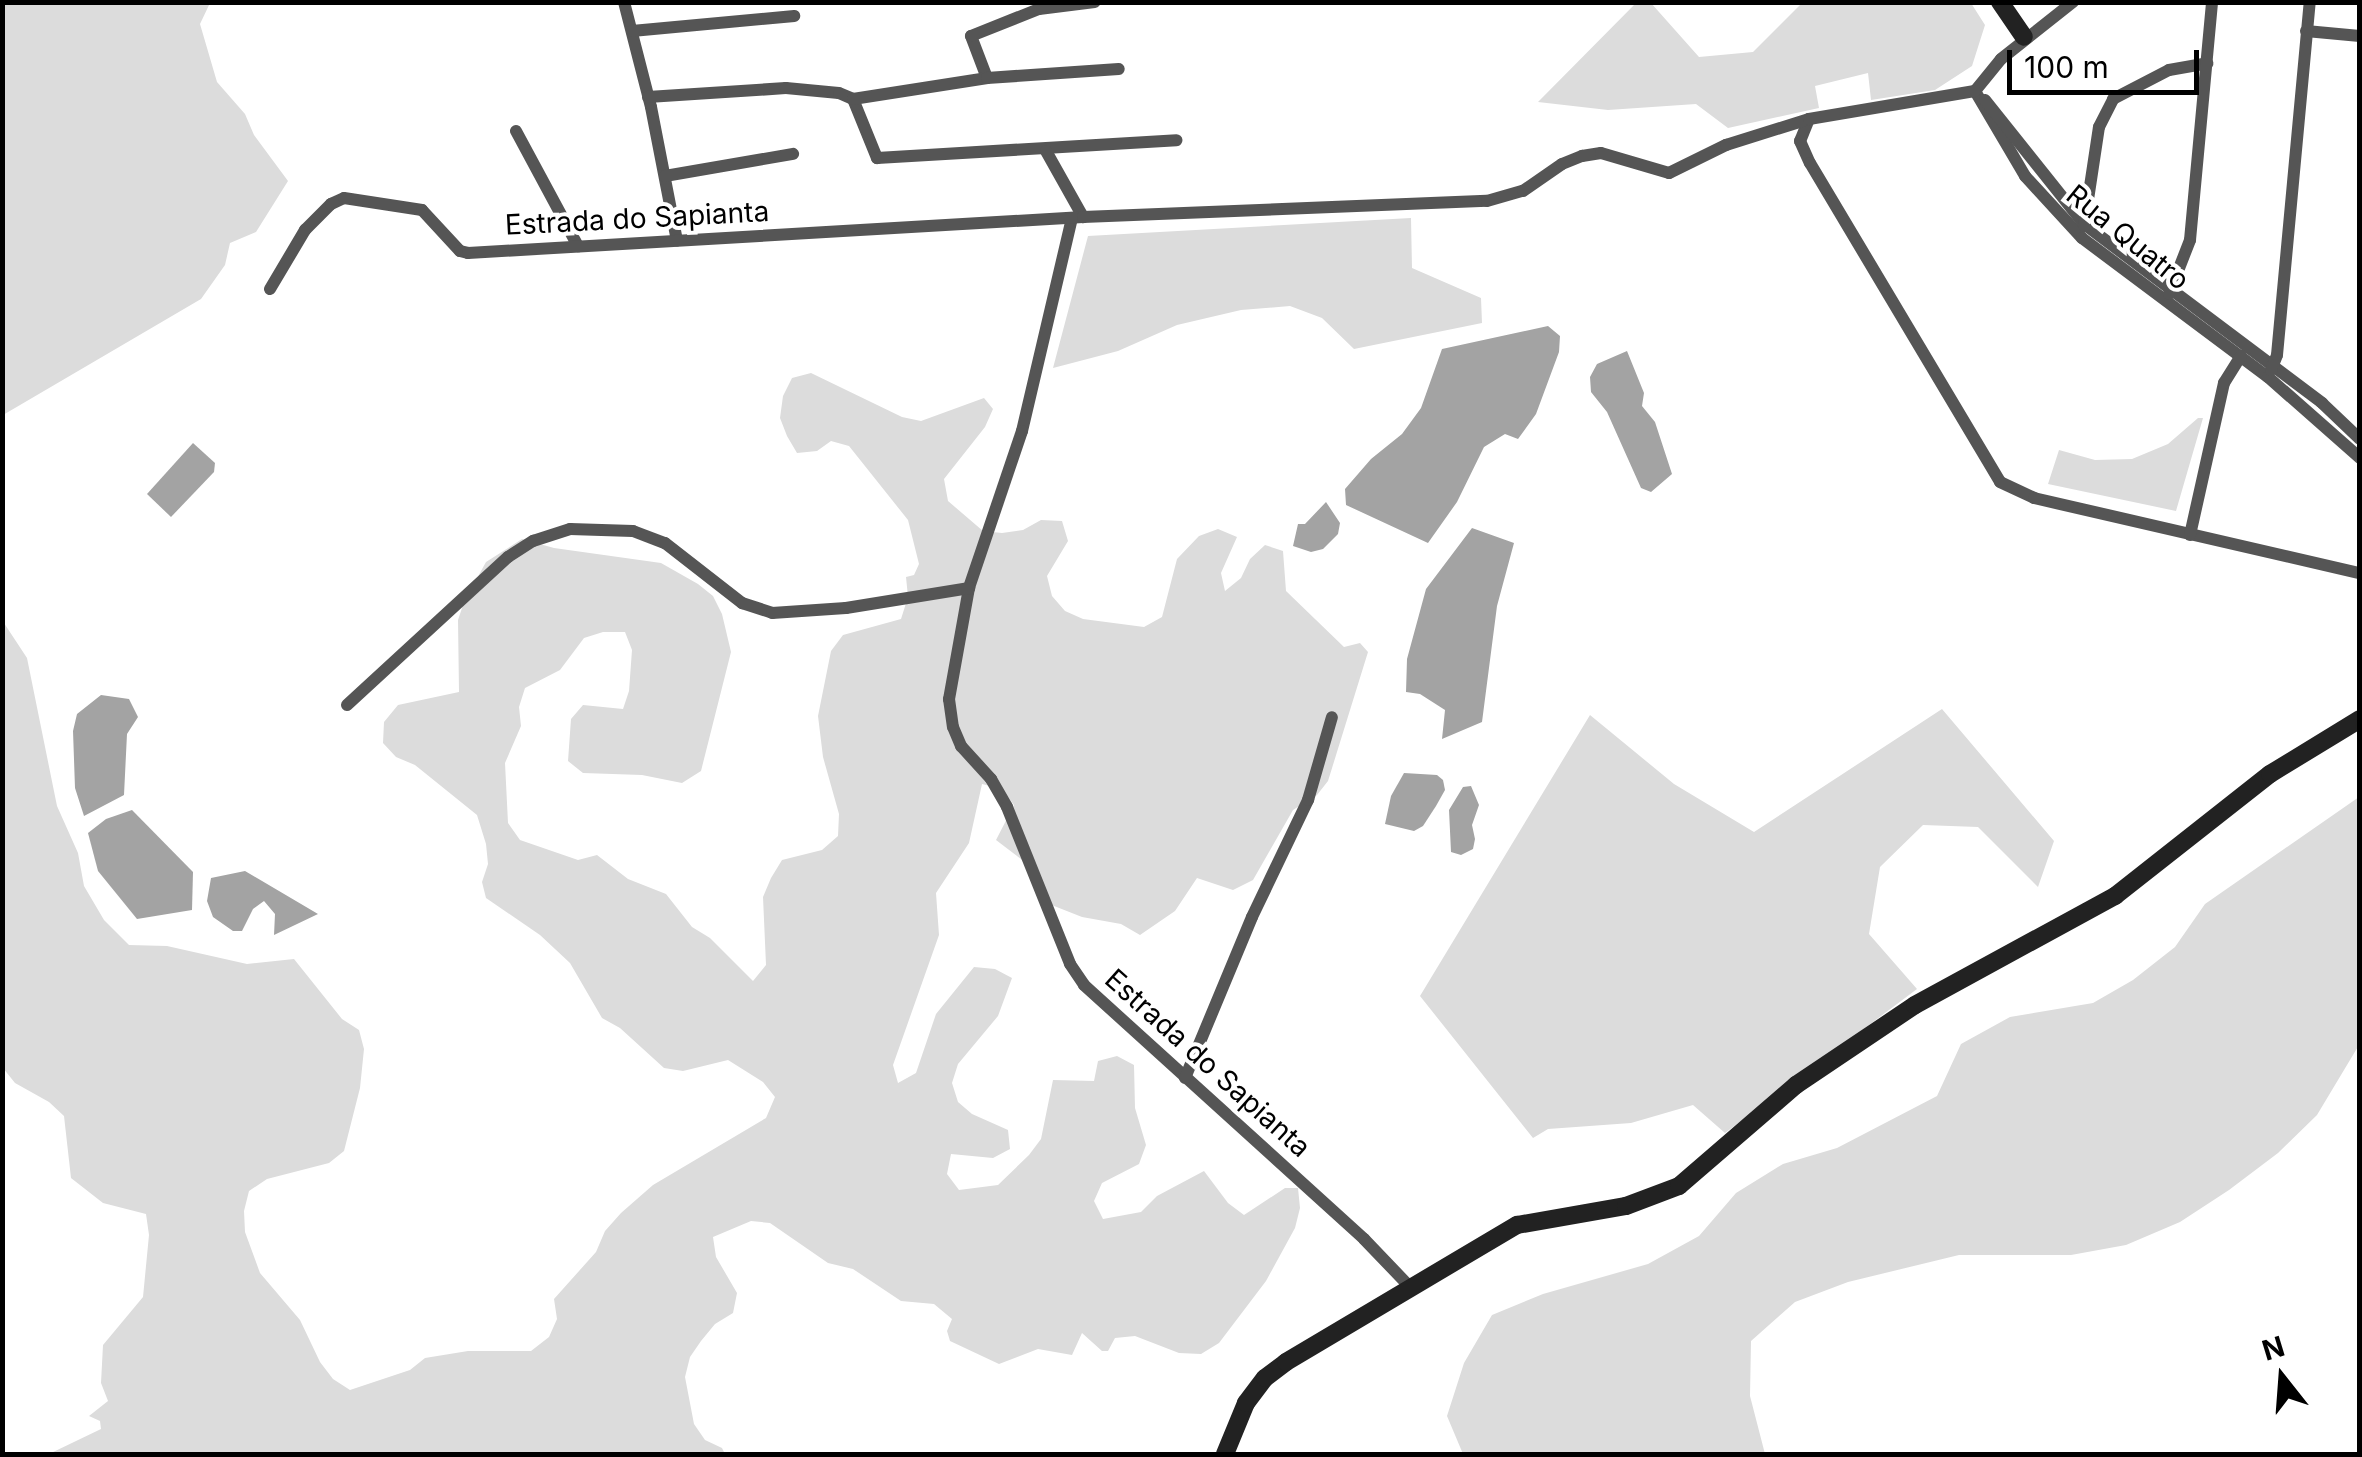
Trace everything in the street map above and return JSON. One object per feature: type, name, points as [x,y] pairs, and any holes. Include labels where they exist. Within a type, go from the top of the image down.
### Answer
[{"type":"main road","points":[[2000,2],[2024,37]]},
{"type":"main road","points":[[1225,1454],[1246,1403],[1265,1378],[1517,1225],[1626,1206],[1679,1186],[1796,1085],[1930,996],[2115,896],[2286,762],[2360,719]]},
{"type":"street","points":[[624,2],[648,97],[676,241]]},
{"type":"street","points":[[987,78],[971,36],[1039,8],[1095,2]]},
{"type":"street","points":[[1976,91],[2024,37],[2073,2]]},
{"type":"street","points":[[2168,295],[2190,240],[2212,2]]},
{"type":"street","points":[[2270,371],[2310,2]]},
{"type":"street","points":[[632,31],[794,16]]},
{"type":"street","points":[[2306,31],[2360,36]]},
{"type":"street","points":[[2083,231],[2099,128],[2113,99],[2168,70],[2207,63]]},
{"type":"street","points":[[648,97],[812,88],[853,99],[987,78],[1119,69]]},
{"type":"street","name":"Rua Quatro","points":[[1976,91],[2025,176],[2083,231],[2270,371],[2360,458]]},
{"type":"street","name":"Estrada do Sapianta","points":[[270,290],[304,230],[330,204],[344,198],[422,210],[463,253],[1221,210],[1488,201],[1523,192],[1562,164],[1582,156],[1613,155],[1669,173],[1726,145],[1809,120],[1976,91]]},
{"type":"street","points":[[853,99],[876,158],[970,149],[1046,151],[1176,140]]},
{"type":"street","points":[[1809,120],[1800,141],[1810,163],[2000,482],[2034,498],[2360,572]]},
{"type":"street","points":[[516,131],[578,246]]},
{"type":"street","points":[[1046,151],[1077,218]]},
{"type":"street","points":[[665,176],[793,154]]},
{"type":"street","name":"Estrada do Sapianta","points":[[1077,218],[1022,431],[969,588],[949,699],[953,727],[962,746],[991,779],[1008,807],[1070,964],[1084,985],[1364,1239],[1411,1288]]},
{"type":"street","name":"Rua Quatro","points":[[2168,295],[2241,356],[2322,403],[2360,439]]},
{"type":"street","points":[[2190,535],[2224,383],[2229,368],[2241,356]]},
{"type":"street","points":[[347,705],[508,558],[533,541],[570,529],[621,529],[664,543],[742,604],[772,613],[846,608],[969,588]]},
{"type":"street","points":[[1185,1078],[1252,917],[1308,800],[1332,716]]},
{"type":"shaded area","points":[[2,3],[210,3],[200,24],[217,82],[245,114],[254,135],[288,181],[256,232],[230,243],[225,265],[201,299],[3,415]]},
{"type":"shaded area","points":[[1636,3],[1651,3],[1699,57],[1753,52],[1802,3],[1971,3],[1985,25],[1972,66],[1935,90],[1871,100],[1868,73],[1815,86],[1819,108],[1728,128],[1696,104],[1608,110],[1538,102]]},
{"type":"shaded area","points":[[1411,218],[1412,268],[1481,298],[1482,323],[1354,349],[1322,318],[1290,306],[1241,310],[1177,325],[1118,351],[1053,368],[1088,236]]},
{"type":"shaded area","points":[[1548,326],[1560,336],[1559,352],[1536,414],[1518,439],[1505,434],[1484,447],[1457,502],[1428,543],[1346,505],[1345,489],[1371,459],[1402,434],[1421,408],[1442,349]]},
{"type":"shaded area","points":[[1627,351],[1644,393],[1642,406],[1655,422],[1672,474],[1651,492],[1641,488],[1607,412],[1591,392],[1590,377],[1597,364]]},
{"type":"shaded area","points":[[811,373],[902,417],[921,421],[984,398],[993,409],[985,427],[944,479],[948,501],[983,531],[1002,533],[1023,530],[1041,520],[1062,521],[1068,541],[1047,576],[1052,596],[1065,611],[1083,619],[1144,627],[1162,617],[1177,559],[1199,536],[1218,529],[1237,537],[1221,573],[1225,591],[1241,578],[1250,559],[1265,545],[1283,551],[1286,591],[1344,647],[1360,643],[1368,652],[1328,781],[1317,795],[1293,810],[1253,880],[1233,890],[1197,878],[1175,911],[1140,935],[1121,924],[1082,917],[1044,902],[1030,866],[996,840],[1014,805],[1002,789],[982,784],[969,843],[936,893],[939,935],[893,1065],[898,1083],[916,1073],[936,1014],[974,967],[995,969],[1012,978],[998,1016],[958,1064],[952,1083],[958,1102],[972,1114],[1008,1130],[1010,1149],[993,1158],[951,1154],[947,1174],[959,1190],[998,1185],[1029,1155],[1041,1139],[1053,1080],[1094,1081],[1098,1061],[1117,1056],[1134,1065],[1135,1108],[1146,1145],[1139,1164],[1102,1183],[1094,1201],[1103,1219],[1141,1212],[1157,1196],[1204,1171],[1228,1203],[1244,1215],[1285,1188],[1298,1188],[1300,1208],[1295,1228],[1266,1281],[1219,1343],[1201,1354],[1179,1353],[1135,1336],[1115,1338],[1108,1351],[1102,1351],[1082,1333],[1072,1355],[1038,1349],[999,1364],[950,1341],[947,1331],[952,1319],[934,1304],[901,1301],[853,1269],[828,1263],[770,1223],[751,1221],[713,1237],[716,1257],[737,1293],[733,1313],[715,1324],[701,1341],[690,1357],[685,1377],[694,1424],[705,1440],[722,1448],[725,1454],[49,1454],[101,1429],[100,1421],[89,1416],[108,1401],[101,1383],[103,1345],[143,1297],[149,1235],[146,1214],[103,1203],[71,1178],[64,1116],[49,1102],[15,1083],[3,1068],[2,620],[27,658],[57,806],[78,853],[84,886],[104,920],[129,945],[167,946],[247,964],[294,959],[342,1019],[359,1030],[364,1049],[360,1088],[344,1151],[329,1163],[267,1179],[249,1191],[244,1211],[245,1232],[260,1273],[300,1320],[320,1362],[333,1379],[350,1390],[410,1370],[425,1358],[468,1351],[531,1351],[549,1337],[557,1319],[554,1299],[596,1252],[605,1231],[621,1213],[653,1185],[766,1118],[775,1097],[763,1082],[728,1060],[683,1071],[664,1068],[620,1028],[602,1018],[570,963],[540,935],[486,898],[482,882],[488,864],[486,844],[477,815],[415,765],[396,757],[383,743],[384,722],[398,705],[459,692],[458,620],[464,602],[486,562],[522,539],[554,548],[661,563],[698,584],[713,596],[722,614],[731,652],[701,771],[682,783],[642,775],[583,773],[568,761],[571,719],[583,705],[623,709],[629,691],[632,650],[625,632],[603,632],[584,638],[560,670],[525,688],[519,707],[521,726],[505,763],[508,823],[520,840],[578,860],[597,855],[628,879],[666,894],[692,927],[710,938],[753,981],[766,965],[763,897],[771,878],[782,860],[822,850],[838,836],[839,814],[823,757],[818,716],[831,651],[843,635],[901,619],[908,597],[906,577],[914,575],[919,564],[908,520],[849,446],[831,441],[817,451],[797,453],[787,436],[780,418],[783,396],[792,378]]},
{"type":"shaded area","points":[[2203,418],[2176,511],[2048,484],[2059,450],[2095,460],[2132,459],[2168,444]]},
{"type":"shaded area","points":[[193,443],[215,463],[214,472],[171,517],[147,494]]},
{"type":"shaded area","points":[[1326,502],[1340,523],[1338,534],[1323,549],[1311,552],[1293,546],[1298,524],[1305,524]]},
{"type":"shaded area","points":[[1472,528],[1514,543],[1497,606],[1482,722],[1442,739],[1445,710],[1420,694],[1406,692],[1407,659],[1426,589]]},
{"type":"shaded area","points":[[101,695],[129,699],[138,717],[127,734],[124,795],[84,816],[75,788],[73,731],[77,714]]},
{"type":"shaded area","points":[[1942,709],[2054,841],[2038,887],[1978,827],[1923,825],[1880,867],[1869,934],[1917,989],[1725,1133],[1693,1105],[1631,1123],[1548,1129],[1533,1138],[1420,996],[1590,715],[1674,784],[1754,832]]},
{"type":"shaded area","points":[[1404,773],[1437,775],[1445,790],[1423,826],[1414,831],[1385,824],[1391,796]]},
{"type":"shaded area","points":[[1471,786],[1479,805],[1472,825],[1475,839],[1473,849],[1461,855],[1451,852],[1449,810],[1463,787]]},
{"type":"shaded area","points":[[2359,797],[2359,1045],[2317,1115],[2278,1153],[2229,1190],[2180,1222],[2126,1245],[2071,1255],[1959,1255],[1848,1282],[1795,1302],[1751,1341],[1750,1396],[1765,1454],[1463,1454],[1447,1416],[1464,1363],[1492,1315],[1543,1294],[1648,1264],[1699,1236],[1736,1193],[1783,1164],[1837,1148],[1937,1096],[1961,1044],[2010,1017],[2093,1003],[2133,980],[2175,947],[2205,904]]},
{"type":"shaded area","points":[[132,810],[193,872],[192,910],[137,919],[98,871],[88,833],[106,819]]},
{"type":"shaded area","points":[[245,871],[318,914],[274,935],[275,914],[264,901],[253,909],[242,931],[233,931],[213,917],[207,901],[211,878]]}]
